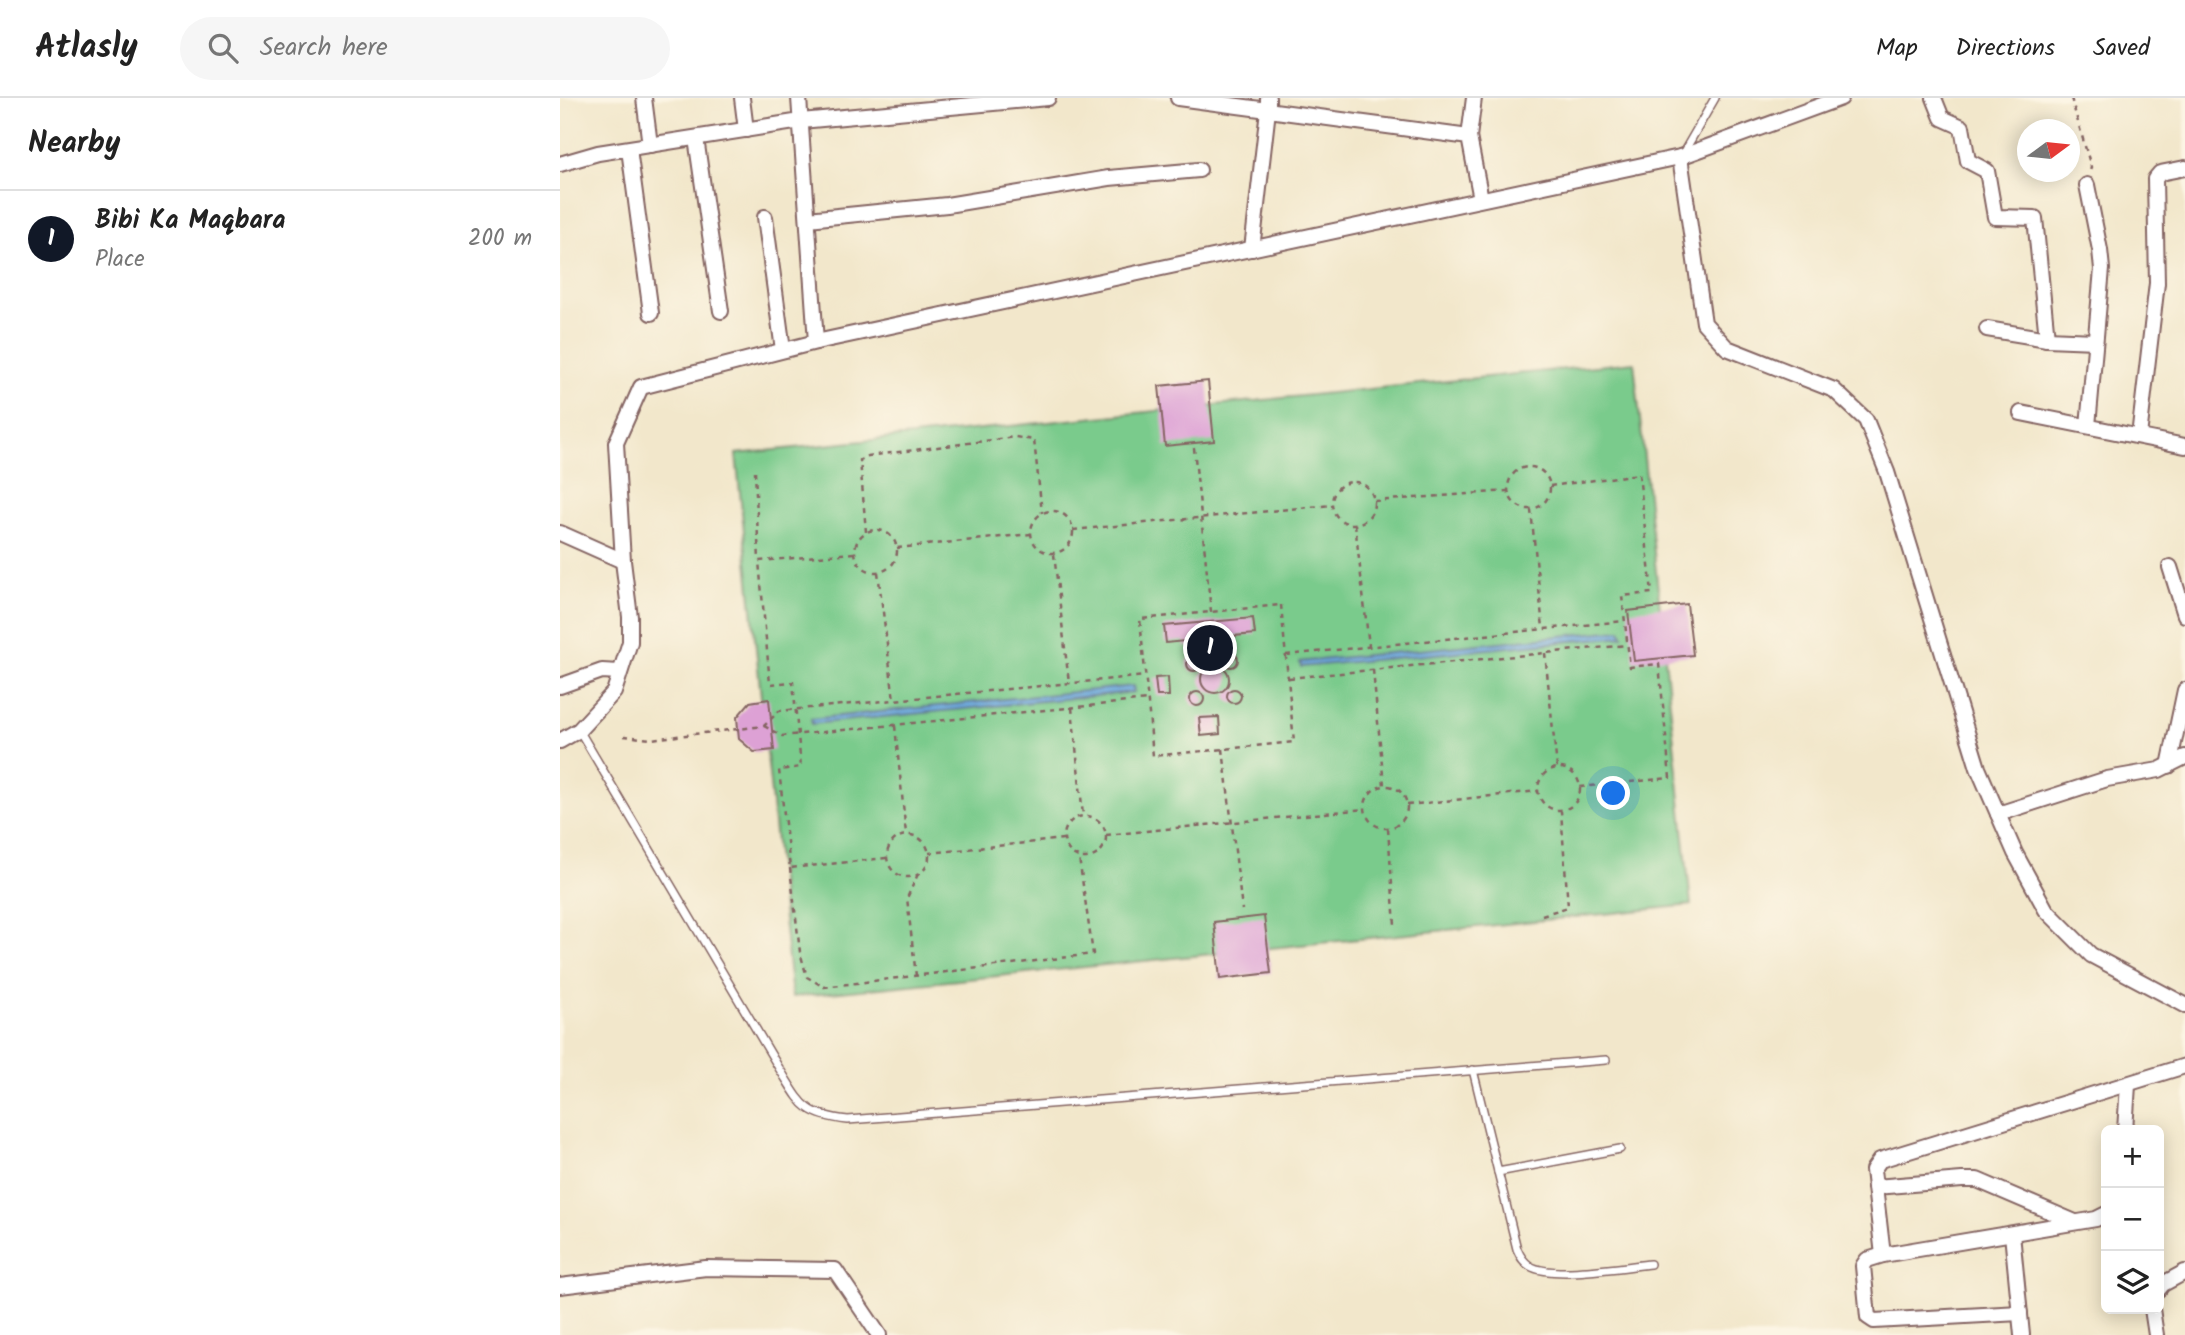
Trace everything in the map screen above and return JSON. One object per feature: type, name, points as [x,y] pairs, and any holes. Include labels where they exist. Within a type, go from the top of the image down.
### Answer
[{"type":"street","points":[[644,98],[650,145]]},
{"type":"street","points":[[742,98],[746,130]]},
{"type":"street","points":[[799,98],[816,342]]},
{"type":"street","points":[[560,164],[598,153],[801,121],[1000,100],[1048,98]]},
{"type":"street","points":[[1178,98],[1268,104],[1469,138]]},
{"type":"street","points":[[1474,98],[1469,138],[1481,199]]},
{"type":"street","points":[[560,741],[579,730],[614,692],[630,642],[616,443],[642,387],[816,342],[1680,157],[1841,98]]},
{"type":"street","points":[[1934,98],[1942,118],[1962,127],[1968,161],[1987,171],[1995,217],[2035,218],[2047,339]]},
{"type":"street","points":[[1252,249],[1268,104]]},
{"type":"street","points":[[695,138],[721,310]]},
{"type":"street","points":[[629,149],[651,313]]},
{"type":"street","points":[[1680,157],[1704,323],[1727,348],[1834,390],[1866,420],[1887,472],[1978,768],[2015,853],[2046,910],[2091,956],[2185,1005]]},
{"type":"street","points":[[2139,436],[2157,283],[2154,179],[2160,173],[2185,167]]},
{"type":"street","points":[[808,219],[947,205],[1109,178],[1199,170]]},
{"type":"street","points":[[2087,185],[2101,260],[2088,426]]},
{"type":"street","points":[[765,217],[783,350]]},
{"type":"street","points":[[1987,329],[2047,339],[2095,341]]},
{"type":"street","points":[[2021,413],[2185,446]]},
{"type":"street","points":[[561,529],[623,561]]},
{"type":"street","points":[[2170,567],[2185,615]]},
{"type":"street","points":[[560,686],[602,671],[619,673]]},
{"type":"street","points":[[2169,765],[2185,690]]},
{"type":"street","points":[[1998,814],[2107,779],[2149,772],[2185,757]]},
{"type":"street","points":[[1883,1255],[1873,1170],[1885,1158],[2185,1066]]},
{"type":"street","points":[[2124,1125],[2128,1085]]},
{"type":"street","points":[[1875,1187],[1977,1180],[2077,1223]]},
{"type":"street","points":[[2020,1313],[1878,1322],[1870,1320],[1862,1269],[1867,1260],[1883,1255],[2077,1223],[2101,1216]]},
{"type":"street","points":[[2012,1234],[2022,1335]]},
{"type":"street","points":[[560,1286],[706,1268],[835,1270],[879,1335]]},
{"type":"street","points":[[2164,1283],[2185,1272]]},
{"type":"street","points":[[2153,1314],[2156,1335]]},
{"type":"lane","points":[[1680,157],[1715,98]]},
{"type":"lane","points":[[579,730],[779,1068],[800,1100],[817,1115],[848,1120],[1606,1060]]},
{"type":"lane","points":[[1473,1070],[1497,1172],[1522,1259],[1531,1267],[1556,1273],[1650,1264]]},
{"type":"lane","points":[[1497,1172],[1620,1149]]},
{"type":"path","points":[[2071,98],[2091,167],[2087,185]]},
{"type":"path","points":[[866,532],[860,460],[868,456],[1015,437],[1034,440],[1042,513]]},
{"type":"path","points":[[1195,448],[1211,612]]},
{"type":"path","points":[[1527,467],[1542,472],[1548,478],[1550,486],[1545,502],[1531,510],[1515,505],[1508,491],[1508,482],[1512,475],[1527,467]]},
{"type":"path","points":[[755,471],[759,561],[770,684],[793,682],[797,710],[801,767],[779,769],[800,952],[807,977],[824,987],[1093,954],[1079,858]]},
{"type":"path","points":[[1550,486],[1639,474],[1651,593],[1622,596],[1630,667],[1659,664],[1670,778],[1580,787]]},
{"type":"path","points":[[1350,481],[1366,486],[1374,501],[1369,517],[1355,524],[1339,520],[1331,505],[1336,489],[1350,481]]},
{"type":"path","points":[[1374,501],[1508,491]]},
{"type":"path","points":[[1073,530],[1331,505]]},
{"type":"path","points":[[1531,510],[1543,629]]},
{"type":"path","points":[[1050,511],[1066,516],[1073,530],[1069,546],[1054,554],[1039,549],[1031,534],[1036,519],[1042,513],[1050,511]]},
{"type":"path","points":[[1355,524],[1369,647]]},
{"type":"path","points":[[874,529],[882,530],[895,540],[897,548],[892,564],[878,572],[862,567],[855,553],[855,544],[859,537],[874,529]]},
{"type":"path","points":[[897,548],[1031,534]]},
{"type":"path","points":[[759,561],[855,553]]},
{"type":"path","points":[[1054,554],[1069,683]]},
{"type":"path","points":[[878,572],[894,700]]},
{"type":"path","points":[[1281,605],[1286,655],[1294,742],[1153,756],[1140,619],[1281,605]]},
{"type":"path","points":[[1286,655],[1625,621]]},
{"type":"path","points":[[1288,678],[1628,645]]},
{"type":"path","points":[[1545,653],[1557,768]]},
{"type":"path","points":[[1373,670],[1384,786]]},
{"type":"path","points":[[764,726],[779,711],[1145,676]]},
{"type":"path","points":[[624,736],[651,739],[764,726],[782,736],[1148,700]]},
{"type":"path","points":[[1072,707],[1083,816]]},
{"type":"path","points":[[895,725],[906,834]]},
{"type":"path","points":[[1223,749],[1242,910]]},
{"type":"path","points":[[1557,768],[1573,773],[1580,787],[1580,796],[1576,803],[1561,811],[1546,806],[1538,791],[1543,775],[1557,768]]},
{"type":"path","points":[[1384,786],[1399,790],[1407,805],[1402,821],[1388,829],[1372,824],[1364,809],[1369,794],[1384,786]]},
{"type":"path","points":[[1407,805],[1538,791]]},
{"type":"path","points":[[1106,835],[1364,809]]},
{"type":"path","points":[[1542,915],[1568,907],[1561,811]]},
{"type":"path","points":[[1083,816],[1098,821],[1104,827],[1106,835],[1101,851],[1087,859],[1071,854],[1064,839],[1068,824],[1083,816]]},
{"type":"path","points":[[1388,829],[1395,926]]},
{"type":"path","points":[[916,976],[907,898],[918,874],[928,862],[929,853],[921,839],[914,835],[898,836],[887,849],[889,866],[902,876],[918,874]]},
{"type":"path","points":[[929,853],[1064,839]]},
{"type":"path","points":[[790,868],[887,858]]},
{"type":"green space","points":[[1634,362],[1691,905],[792,997],[736,454]]},
{"type":"water","points":[[1621,630],[1623,636],[1301,667],[1300,662]]},
{"type":"water","points":[[1133,686],[1134,692],[812,724],[811,719]]},
{"type":"building","points":[[1208,381],[1214,441],[1165,446],[1159,386]]},
{"type":"building","points":[[1687,604],[1693,655],[1634,661],[1628,611]]},
{"type":"building","points":[[1253,618],[1255,634],[1234,636],[1235,641],[1185,647],[1184,641],[1166,643],[1164,626]]},
{"type":"building","points":[[1231,653],[1236,655],[1236,665],[1231,667],[1226,665],[1224,660],[1226,655]]},
{"type":"building","points":[[1191,657],[1197,657],[1201,664],[1197,671],[1191,671],[1187,667],[1187,661]]},
{"type":"building","points":[[1215,665],[1225,669],[1229,679],[1225,689],[1215,693],[1205,689],[1201,679],[1205,669]]},
{"type":"building","points":[[1168,677],[1169,696],[1157,696],[1155,678]]},
{"type":"building","points":[[1231,689],[1237,689],[1241,696],[1237,703],[1231,703],[1227,699],[1227,693]]},
{"type":"building","points":[[1194,692],[1200,692],[1204,699],[1200,706],[1194,706],[1190,702],[1190,696]]},
{"type":"building","points":[[769,699],[774,750],[754,752],[739,739],[737,717],[750,702]]},
{"type":"building","points":[[1219,717],[1220,734],[1201,736],[1199,718]]},
{"type":"building","points":[[1264,916],[1271,973],[1220,979],[1214,922]]},
{"type":"place","name":"Bibi Ka Maqbara","points":[[1210,648]]}]
